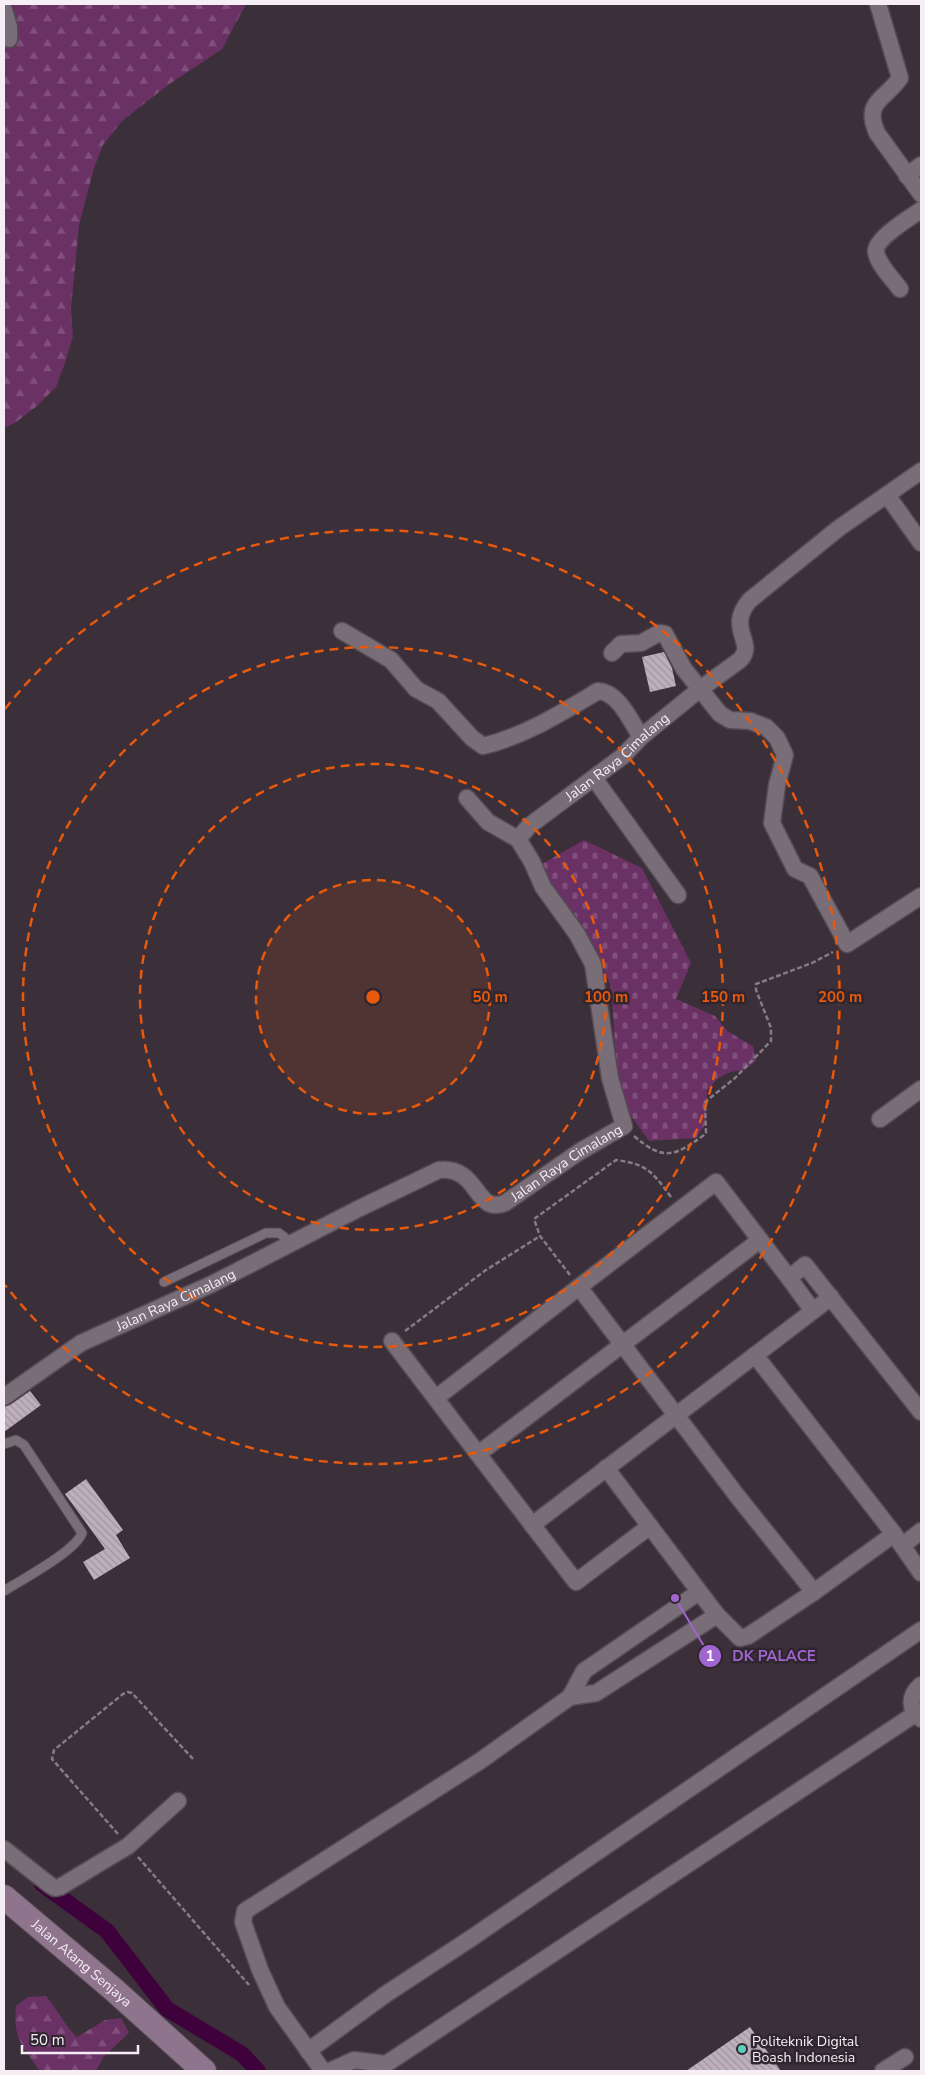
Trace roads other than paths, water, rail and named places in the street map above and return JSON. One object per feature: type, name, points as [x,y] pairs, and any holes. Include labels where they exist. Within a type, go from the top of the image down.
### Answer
[{"type":"main road","name":"Jalan Atang Senjaya","points":[[4,1897],[85,1965],[204,2071]]},
{"type":"street","points":[[878,4],[900,78],[875,104],[872,115],[873,123],[877,133],[921,194]]},
{"type":"street","points":[[4,10],[9,38]]},
{"type":"street","points":[[907,176],[921,165]]},
{"type":"street","points":[[900,289],[879,260],[876,252],[877,246],[881,239],[921,210]]},
{"type":"street","name":"Jalan Raya Cimalang","points":[[4,1397],[80,1343],[195,1292],[439,1170],[448,1169],[462,1174],[470,1180],[487,1203],[498,1206],[505,1204],[580,1152],[624,1126],[610,1078],[593,964],[577,934],[543,887],[532,862],[518,839],[529,826],[623,756],[641,737],[744,656],[745,643],[740,629],[740,616],[750,600],[839,528],[921,471]]},
{"type":"street","points":[[886,495],[921,543]]},
{"type":"street","points":[[342,631],[391,660],[416,689],[438,700],[472,738],[483,746],[540,725],[598,691],[613,697],[641,737]]},
{"type":"street","points":[[612,653],[621,644],[641,643],[658,633],[665,634],[675,655],[724,718],[760,723],[772,732],[784,749],[785,754],[776,785],[772,824],[796,868],[810,876],[847,944],[921,896]]},
{"type":"street","points":[[594,778],[678,895]]},
{"type":"street","points":[[466,798],[488,822],[518,839]]},
{"type":"street","points":[[880,1119],[921,1089]]},
{"type":"street","points":[[436,1398],[716,1182],[813,1311]]},
{"type":"street","points":[[478,1454],[760,1240]]},
{"type":"street","points":[[789,1278],[805,1265],[921,1412]]},
{"type":"street","points":[[578,1287],[814,1592]]},
{"type":"street","points":[[532,1525],[831,1297]]},
{"type":"street","points":[[392,1341],[576,1582],[650,1526]]},
{"type":"street","points":[[755,1355],[898,1540],[921,1573]]},
{"type":"street","points":[[606,1468],[717,1615],[740,1638],[748,1636],[898,1540],[921,1530]]},
{"type":"street","points":[[323,2071],[277,2008],[243,1922],[245,1911],[480,1761],[570,1697],[584,1671],[699,1592]]},
{"type":"street","points":[[570,1697],[596,1693],[717,1615]]},
{"type":"street","points":[[308,2051],[386,1994],[470,1939],[921,1630]]},
{"type":"street","points":[[330,2071],[354,2060],[386,2067],[918,1717],[912,1709],[912,1696],[921,1685]]},
{"type":"street","points":[[4,1849],[55,1888],[65,1885],[128,1846],[178,1801]]},
{"type":"street","points":[[884,2071],[905,2057]]},
{"type":"lane","points":[[164,1282],[260,1235],[279,1233],[292,1243]]},
{"type":"lane","points":[[4,1444],[16,1440],[24,1445],[82,1532],[80,1538],[70,1548],[4,1591]]},
{"type":"waterway","points":[[42,1884],[107,1931],[167,2009],[242,2054],[258,2071]]},
{"type":"place","name":"DK PALACE","points":[[675,1598]]},
{"type":"place","name":"Politeknik Digital Boash Indonesia","points":[[742,2049]]}]
